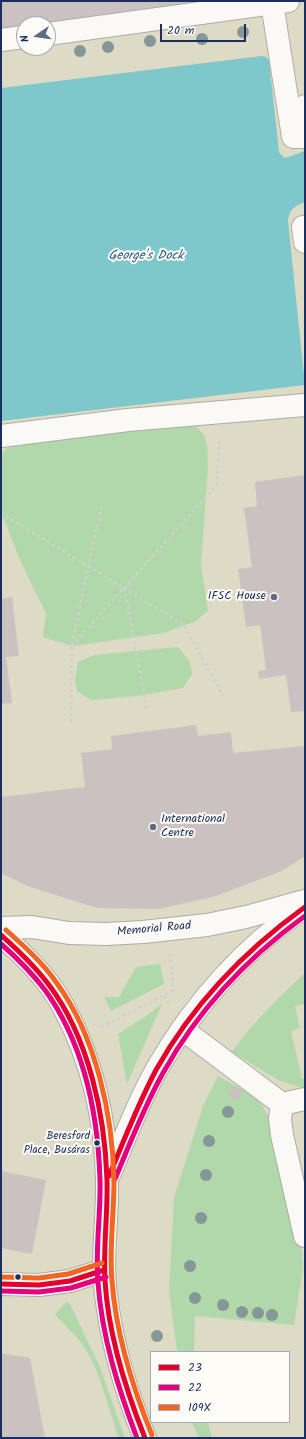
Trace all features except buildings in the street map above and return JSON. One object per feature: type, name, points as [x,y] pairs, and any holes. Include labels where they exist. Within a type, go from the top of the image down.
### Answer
[{"type":"main road","points":[[56,33],[280,2],[293,137],[305,138]]},
{"type":"main road","points":[[1,40],[16,38]]},
{"type":"main road","points":[[305,106],[303,115],[305,128]]},
{"type":"main road","points":[[305,227],[303,227],[305,242]]},
{"type":"main road","points":[[1,436],[128,420],[305,405]]},
{"type":"main road","name":"Memorial Road","points":[[1,928],[32,927],[69,933],[106,934],[151,932],[246,917],[305,900]]},
{"type":"main road","points":[[107,1180],[137,1108],[158,1068],[182,1029],[225,975],[255,945],[288,918],[305,907]]},
{"type":"main road","points":[[1,935],[31,962],[62,1005],[78,1038],[89,1067],[99,1106],[105,1146],[107,1180],[104,1270],[106,1295],[112,1334],[121,1372],[133,1409],[145,1438]]},
{"type":"main road","points":[[182,1029],[282,1104],[305,1099]]},
{"type":"main road","points":[[282,1104],[280,1119],[282,1135],[305,1236]]},
{"type":"main road","points":[[1,1284],[38,1285],[70,1281],[104,1270]]},
{"type":"path","points":[[72,646],[217,485],[221,412]]},
{"type":"path","points":[[71,722],[72,646],[102,506]]},
{"type":"path","points":[[1,512],[184,625],[223,696]]},
{"type":"path","points":[[124,588],[147,709]]},
{"type":"path","points":[[108,1023],[174,990],[170,953]]},
{"type":"green space","points":[[193,423],[204,435],[207,444],[208,466],[201,565],[208,611],[194,622],[164,633],[72,646],[43,637],[46,614],[20,560],[1,512],[1,455],[7,448],[32,442]]},
{"type":"green space","points":[[178,647],[190,662],[192,674],[183,688],[136,696],[91,700],[77,691],[75,681],[78,662],[95,655]]},
{"type":"green space","points":[[160,964],[164,984],[111,1011],[104,997],[119,997],[136,967]]},
{"type":"green space","points":[[305,973],[305,1004],[295,1006],[300,1028],[291,1031],[302,1079],[305,1079],[305,1089],[278,1080],[232,1052],[266,1011]]},
{"type":"green space","points":[[162,1004],[127,1084],[118,1034]]},
{"type":"green space","points":[[218,1076],[251,1094],[262,1105],[270,1120],[302,1253],[303,1267],[294,1325],[195,1316],[194,1351],[177,1351],[169,1291],[174,1198],[203,1106]]},
{"type":"green space","points":[[66,1302],[70,1304],[99,1365],[125,1438],[119,1438],[96,1370],[86,1350],[72,1332],[55,1315]]},
{"type":"green space","points":[[192,1423],[208,1423],[212,1438],[199,1438]]},
{"type":"water","name":"George's Dock","points":[[262,56],[269,60],[279,152],[285,158],[305,151],[305,202],[293,209],[288,221],[305,385],[1,421],[1,88]]},
{"type":"transit line","name":"23","points":[[109,1176],[149,1083],[186,1023],[203,1001],[241,961],[261,942],[305,907]]},
{"type":"transit line","name":"22","points":[[115,1179],[156,1086],[192,1028],[225,987],[263,949],[305,916]]},
{"type":"transit line","name":"109X","points":[[6,930],[39,961],[56,982],[70,1003],[92,1051],[100,1077],[106,1104],[113,1156],[114,1194],[111,1256],[114,1301],[126,1360],[152,1435]]},
{"type":"transit line","name":"23","points":[[1,935],[38,971],[63,1006],[75,1029],[92,1078],[103,1130],[106,1155],[107,1192],[105,1280],[107,1300],[114,1341],[124,1380],[145,1438]]},
{"type":"transit line","name":"22","points":[[1,944],[19,960],[45,990],[70,1033],[86,1081],[92,1106],[99,1155],[100,1193],[97,1270],[100,1303],[107,1343],[117,1381],[137,1438]]},
{"type":"transit line","name":"109X","points":[[1,1277],[39,1278],[68,1274],[102,1263]]},
{"type":"transit line","name":"23","points":[[1,1284],[39,1285],[70,1281],[104,1270]]},
{"type":"transit line","name":"22","points":[[1,1291],[39,1292],[71,1288],[106,1277]]},
{"type":"place","name":"IFSC House","points":[[274,597]]},
{"type":"place","name":"International Centre","points":[[153,827]]},
{"type":"place","name":"Beresford Place, Busáras","points":[[97,1143]]}]
